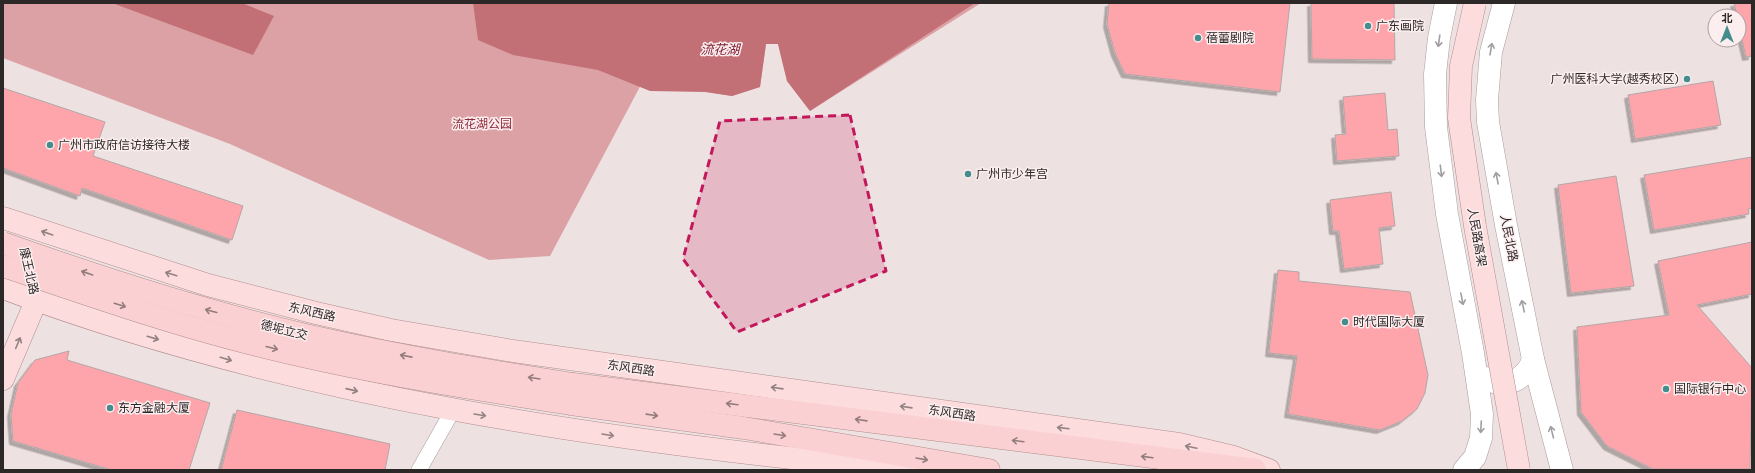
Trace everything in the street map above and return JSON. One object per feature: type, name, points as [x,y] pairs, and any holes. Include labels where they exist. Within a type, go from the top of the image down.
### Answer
[{"type":"highway","name":"德坭立交","points":[[3,243],[139,290],[240,319],[310,336],[436,362],[572,394]]},
{"type":"highway","name":"德坭立交","points":[[3,266],[157,317],[286,352],[397,376],[572,394]]},
{"type":"highway","points":[[572,394],[744,428],[989,470]]},
{"type":"highway","name":"东风西路","points":[[572,394],[1255,470]]},
{"type":"main road","points":[[1446,3],[1439,38],[1435,74],[1436,127],[1447,214],[1476,367],[1480,373],[1490,381],[1509,382],[1518,380],[1526,374],[1534,359]]},
{"type":"main road","name":"人民路高架","points":[[1475,3],[1461,66],[1459,118],[1475,226],[1518,470]]},
{"type":"main road","name":"人民北路","points":[[1504,3],[1495,30],[1490,60],[1486,100],[1488,122],[1506,225],[1534,359],[1562,470]]},
{"type":"main road","name":"康王北路","points":[[3,379],[36,301],[8,225]]},
{"type":"main road","name":"东风西路","points":[[8,225],[208,285],[316,313],[391,330],[520,352],[1179,444],[1234,457],[1269,470]]},
{"type":"main road","points":[[3,288],[36,301],[144,336],[239,363],[376,395],[453,410],[651,441],[908,470]]},
{"type":"main road","points":[[1464,470],[1475,456],[1481,438],[1482,414],[1473,353]]},
{"type":"street","points":[[419,470],[453,410]]},
{"type":"highlighted area","points":[[850,115],[886,271],[737,332],[683,259],[720,121]]},
{"type":"green space","name":"流花湖公园","points":[[3,3],[981,3],[810,111],[787,81],[778,44],[766,44],[760,87],[732,96],[643,81],[550,256],[489,260],[230,144],[3,58]]},
{"type":"water","points":[[112,3],[242,3],[274,16],[253,55]]},
{"type":"water","name":"流花湖","points":[[473,3],[975,3],[810,111],[787,81],[778,44],[766,44],[760,87],[732,96],[705,92],[650,91],[598,70],[513,55],[478,40]]},
{"type":"building","name":"蓓蕾剧院","points":[[1109,3],[1290,3],[1280,92],[1125,74],[1115,53],[1107,24]]},
{"type":"building","points":[[1311,3],[1394,3],[1395,60],[1312,59]]},
{"type":"building","points":[[1734,3],[1752,3],[1752,56],[1746,57],[1744,48],[1747,48],[1747,8],[1735,8]]},
{"type":"building","points":[[1713,81],[1721,125],[1635,139],[1628,95]]},
{"type":"building","points":[[3,88],[105,122],[93,156],[243,206],[232,240],[82,188],[80,196],[3,168]]},
{"type":"building","points":[[1385,93],[1388,130],[1397,129],[1399,156],[1337,161],[1335,135],[1346,134],[1343,97]]},
{"type":"building","points":[[1752,157],[1752,208],[1748,209],[1749,214],[1654,230],[1644,175]]},
{"type":"building","points":[[1616,176],[1634,286],[1571,293],[1558,185]]},
{"type":"building","points":[[1391,192],[1395,226],[1379,228],[1383,264],[1344,269],[1339,231],[1333,231],[1330,200]]},
{"type":"building","name":"国际银行中心","points":[[1752,242],[1752,294],[1697,305],[1752,368],[1750,469],[1653,469],[1607,446],[1581,412],[1577,327],[1669,315],[1658,261]]},
{"type":"building","name":"时代国际大厦","points":[[1278,270],[1299,272],[1299,281],[1410,292],[1428,375],[1425,393],[1417,409],[1402,421],[1380,430],[1288,414],[1297,356],[1269,353]]},
{"type":"building","name":"东方金融大厦","points":[[69,351],[67,360],[210,403],[189,470],[112,470],[13,441],[11,414],[18,383],[35,360]]},
{"type":"building","points":[[237,410],[390,444],[385,470],[221,470]]},
{"type":"place","name":"广东画院","points":[[1368,26]]},
{"type":"place","name":"蓓蕾剧院","points":[[1198,38]]},
{"type":"place","name":"广州医科大学(越秀校区)","points":[[1687,79]]},
{"type":"place","name":"广州市政府信访接待大楼","points":[[50,145]]},
{"type":"place","name":"广州市少年宫","points":[[968,174]]},
{"type":"place","name":"时代国际大厦","points":[[1345,322]]},
{"type":"place","name":"国际银行中心","points":[[1666,389]]},
{"type":"place","name":"东方金融大厦","points":[[110,408]]}]
